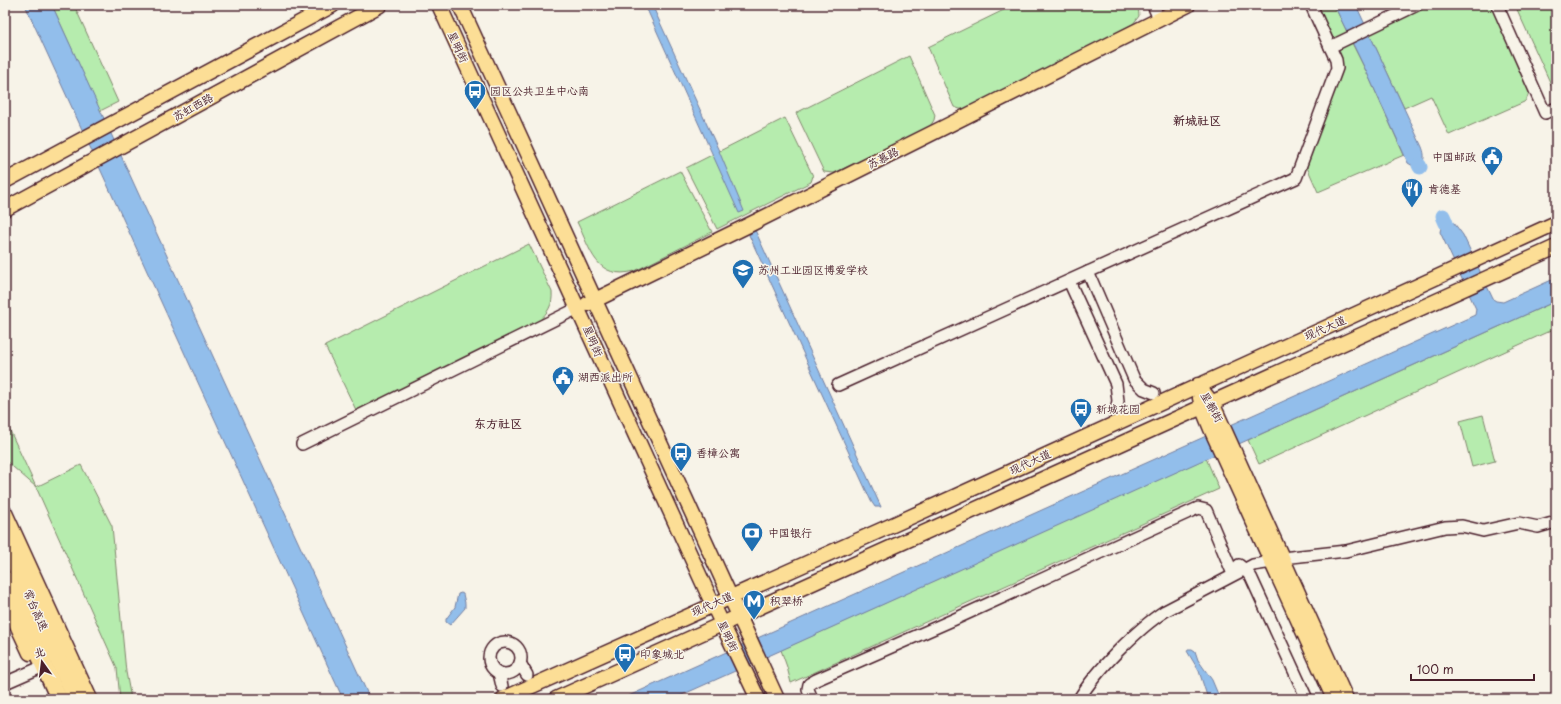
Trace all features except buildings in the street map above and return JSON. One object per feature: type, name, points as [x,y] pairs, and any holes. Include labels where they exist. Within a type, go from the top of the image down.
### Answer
[{"type":"highway","name":"常台高速","points":[[5,543],[76,699]]},
{"type":"highway","name":"常台高速","points":[[5,579],[60,699]]},
{"type":"main road","points":[[5,181],[332,5]]},
{"type":"main road","name":"苏虹西路","points":[[5,209],[380,5]]},
{"type":"main road","name":"星明街","points":[[439,5],[731,644],[758,699]]},
{"type":"main road","name":"星明街","points":[[460,5],[778,699]]},
{"type":"main road","name":"苏慕路","points":[[578,308],[753,223],[1188,5]]},
{"type":"main road","name":"现代大道","points":[[503,692],[713,604],[897,523],[1556,223]]},
{"type":"main road","name":"现代大道","points":[[556,699],[1556,247]]},
{"type":"main road","name":"星都街","points":[[1198,385],[1277,560],[1346,699]]},
{"type":"main road","points":[[5,513],[90,699]]},
{"type":"main road","name":"星都街","points":[[1277,560],[1334,699]]},
{"type":"main road","points":[[5,599],[51,699]]},
{"type":"street","points":[[1153,5],[1159,19]]},
{"type":"street","points":[[838,385],[1296,178],[1336,72],[1336,60],[1311,5]]},
{"type":"street","points":[[1330,46],[1417,5]]},
{"type":"street","points":[[1497,5],[1545,113],[1556,108]]},
{"type":"street","points":[[1088,272],[1134,379],[1144,389],[1154,393]]},
{"type":"street","points":[[1069,281],[1116,384],[1118,401],[1116,410]]},
{"type":"street","points":[[302,444],[578,308]]},
{"type":"street","points":[[812,699],[808,689],[809,684],[816,680],[955,619],[1198,508],[1206,510],[1233,574]]},
{"type":"street","points":[[1078,699],[1114,657],[1154,618],[1233,574],[1253,565],[1277,560],[1346,551],[1445,528],[1462,526],[1483,531],[1519,523],[1538,526],[1556,522]]},
{"type":"street","points":[[1229,564],[1239,565],[1251,577],[1307,699]]},
{"type":"street","points":[[520,663],[514,671],[509,674],[499,673],[491,667],[489,657],[493,648],[498,644],[503,643],[513,645],[520,653],[520,663],[527,675]]},
{"type":"street","points":[[5,683],[37,669]]},
{"type":"street","points":[[499,673],[503,692]]},
{"type":"green space","points":[[52,5],[74,5],[118,102],[100,111]]},
{"type":"green space","points":[[1014,5],[1138,5],[1139,16],[1133,24],[966,109],[954,107],[928,47]]},
{"type":"green space","points":[[1315,5],[1334,5],[1348,34],[1336,38],[1330,37]]},
{"type":"green space","points":[[1425,5],[1493,5],[1528,86],[1528,95],[1524,102],[1449,135],[1431,96],[1404,108],[1368,31]]},
{"type":"green space","points":[[1515,5],[1556,5],[1556,90],[1554,91]]},
{"type":"green space","points":[[1351,41],[1404,155],[1318,192],[1306,165],[1343,68],[1339,55],[1339,49]]},
{"type":"green space","points":[[909,56],[935,115],[929,128],[834,173],[824,172],[796,113]]},
{"type":"green space","points":[[785,118],[813,176],[811,182],[717,229],[686,168]]},
{"type":"green space","points":[[680,171],[712,232],[635,271],[622,273],[611,272],[603,267],[591,252],[577,222]]},
{"type":"green space","points":[[529,244],[552,292],[552,301],[549,308],[539,321],[357,412],[325,346]]},
{"type":"green space","points":[[1556,301],[1556,328],[1259,464],[1248,440]]},
{"type":"green space","points":[[1483,415],[1495,461],[1472,467],[1460,421]]},
{"type":"green space","points":[[5,420],[36,487],[5,460]]},
{"type":"green space","points":[[1206,458],[1219,489],[791,683],[781,650]]},
{"type":"green space","points":[[81,465],[112,526],[126,672],[131,699],[120,699],[117,668],[36,487]]},
{"type":"water","points":[[25,5],[52,5],[370,699],[343,699]]},
{"type":"water","points":[[645,5],[652,5],[719,151],[744,211],[739,213]]},
{"type":"water","points":[[1334,5],[1356,5],[1422,147],[1424,160],[1420,164],[1413,166],[1408,163]]},
{"type":"water","points":[[1449,222],[1454,223],[1463,235],[1493,299],[1503,302],[1556,278],[1556,301],[673,699],[622,699],[1475,315],[1476,309],[1440,232],[1443,225]]},
{"type":"water","points":[[755,230],[881,507],[875,507],[871,501],[749,235]]},
{"type":"water","points":[[458,594],[463,594],[465,608],[450,625],[446,622],[446,619],[455,607]]},
{"type":"water","points":[[1188,649],[1195,651],[1198,660],[1212,680],[1220,699],[1208,699],[1199,671],[1187,651]]},
{"type":"waterway","points":[[1443,216],[1446,223]]},
{"type":"place","name":"园区公共卫生中心南","points":[[475,110]]},
{"type":"place","name":"中国邮政","points":[[1492,176]]},
{"type":"place","name":"肯德基","points":[[1412,208]]},
{"type":"place","name":"苏州工业园区博爱学校","points":[[743,290]]},
{"type":"place","name":"湖西派出所","points":[[563,396]]},
{"type":"place","name":"新城花园","points":[[1081,428]]},
{"type":"place","name":"香樟公寓","points":[[681,472]]},
{"type":"place","name":"中国银行","points":[[752,552]]},
{"type":"place","name":"积翠桥","points":[[754,620]]},
{"type":"place","name":"印象城北","points":[[625,674]]},
{"type":"district","name":"新城社区","points":[[1197,121]]},
{"type":"district","name":"东方社区","points":[[498,424]]}]
